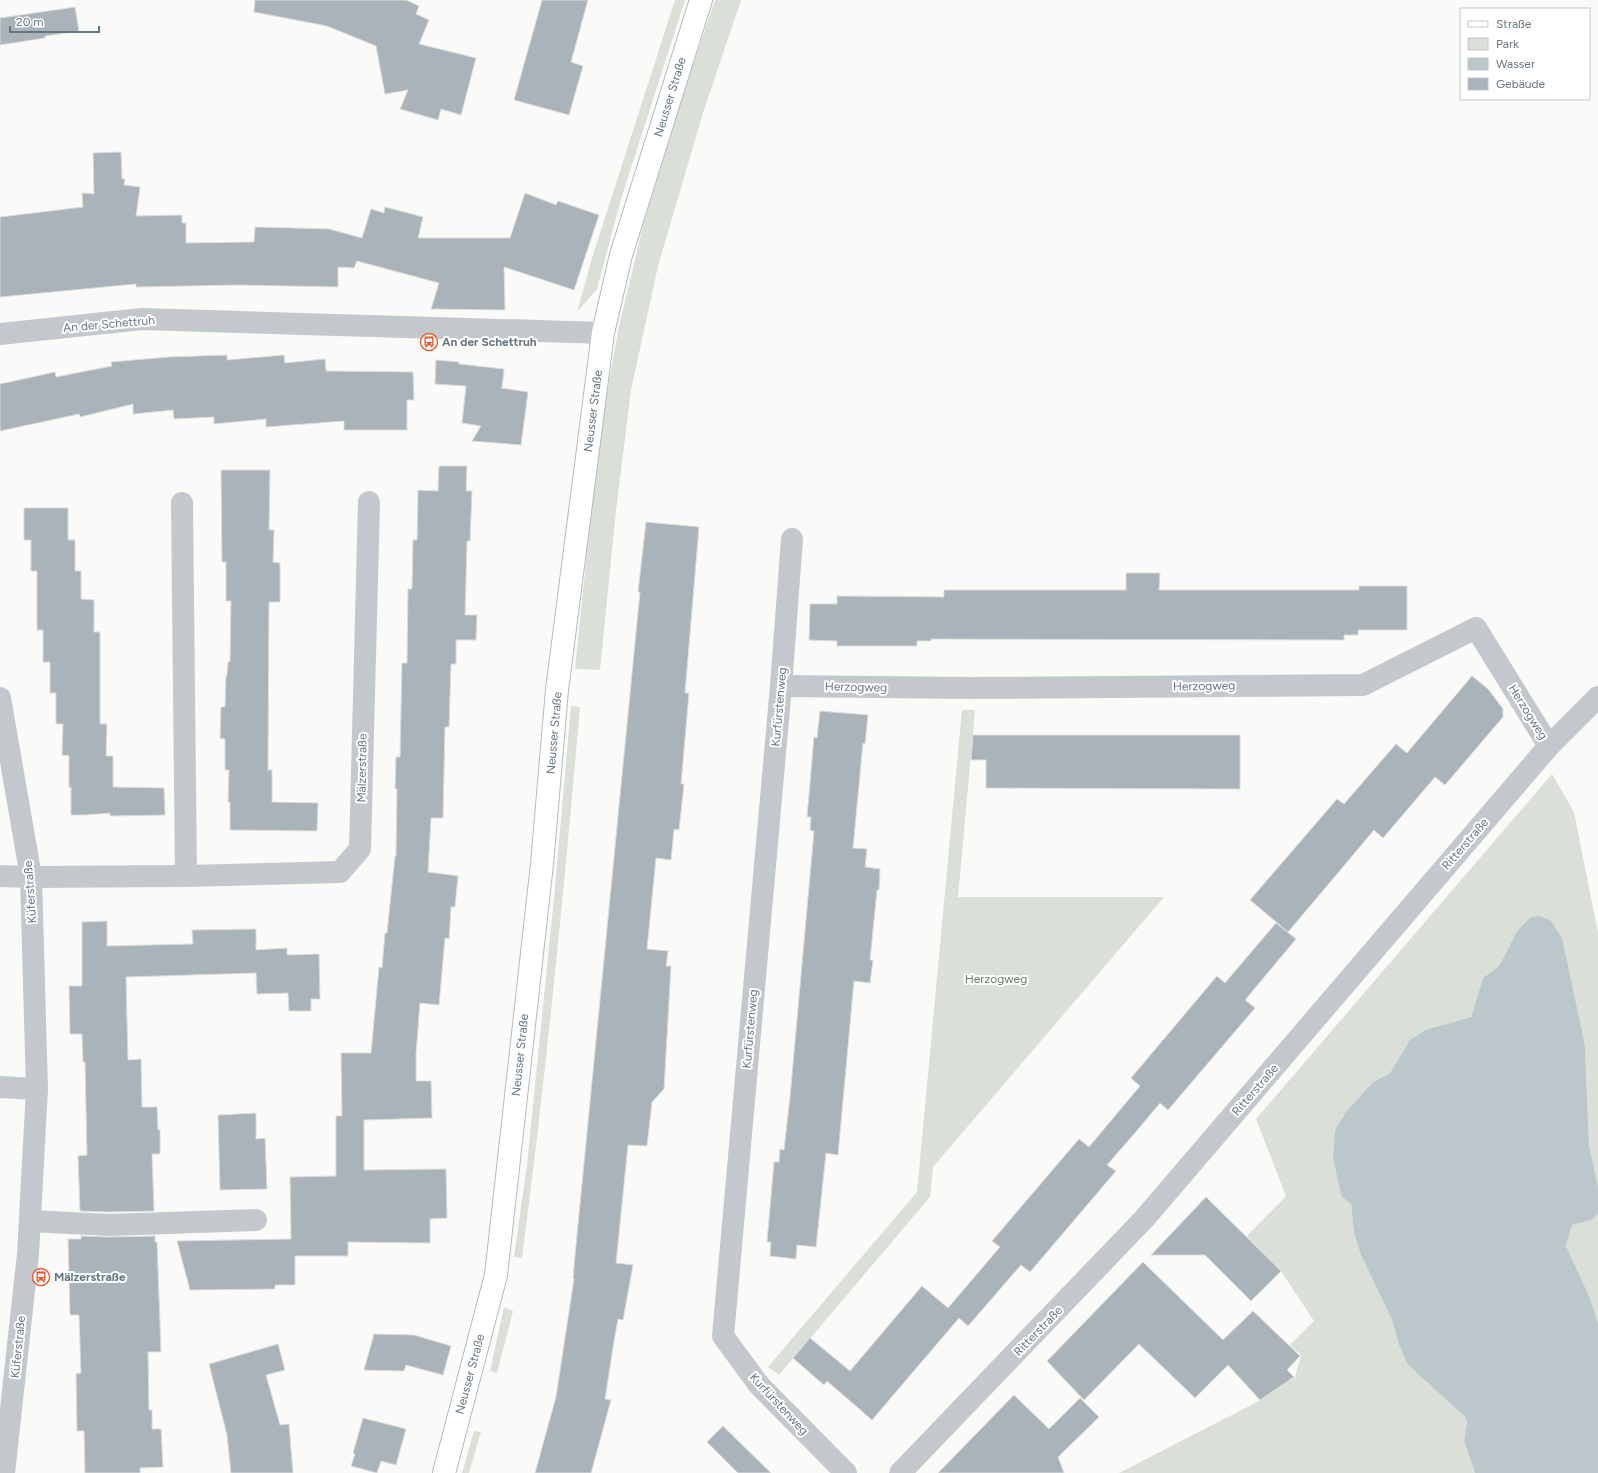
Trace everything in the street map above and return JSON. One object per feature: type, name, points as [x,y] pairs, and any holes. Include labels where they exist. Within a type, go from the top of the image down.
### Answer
[{"type":"street","name":"Neusser Straße","points":[[444,1473],[496,1275],[542,864],[557,690],[603,333],[621,255],[701,0]]},
{"type":"street","name":"An der Schettruh","points":[[0,334],[142,319],[603,333]]},
{"type":"street","name":"Mälzerstraße","points":[[0,876],[186,876],[340,872],[360,849],[369,502]]},
{"type":"street","points":[[182,503],[186,876]]},
{"type":"street","name":"Kurfürstenweg","points":[[792,539],[781,686],[723,1336],[759,1385],[846,1473]]},
{"type":"street","name":"Herzogweg","points":[[781,686],[978,688],[1363,685],[1476,628],[1549,746]]},
{"type":"street","name":"Ritterstraße","points":[[900,1473],[1144,1219],[1549,746],[1598,697]]},
{"type":"street","name":"Küferstraße","points":[[0,698],[31,877],[37,1089],[31,1221],[4,1473]]},
{"type":"street","points":[[0,1087],[37,1089]]},
{"type":"street","points":[[31,1221],[109,1225],[256,1220]]},
{"type":"green space","points":[[675,0],[685,0],[621,199],[597,289],[577,312],[593,255]]},
{"type":"green space","points":[[715,0],[741,0],[703,113],[658,266],[631,390],[616,511],[600,670],[575,669],[598,445],[619,326],[644,222],[685,89]]},
{"type":"green space","points":[[571,706],[580,707],[574,776],[547,1052],[522,1258],[514,1257],[527,1165],[555,888]]},
{"type":"green space","points":[[962,710],[975,710],[958,897],[1164,897],[933,1167],[930,1197],[779,1375],[768,1367],[917,1192]]},
{"type":"green space","points":[[1552,774],[1574,812],[1598,933],[1598,1186],[1589,1145],[1585,1046],[1517,931],[1499,966],[1483,978],[1471,1017],[1425,1030],[1410,1040],[1390,1073],[1373,1082],[1346,1112],[1335,1130],[1333,1158],[1341,1196],[1351,1204],[1354,1233],[1361,1255],[1392,1320],[1399,1345],[1408,1365],[1465,1417],[1467,1422],[1464,1441],[1475,1473],[1119,1473],[1259,1401],[1295,1377],[1301,1355],[1290,1345],[1314,1321],[1281,1271],[1247,1236],[1286,1196],[1256,1119]]},
{"type":"green space","points":[[1598,1214],[1598,1323],[1590,1298],[1566,1246],[1572,1225],[1591,1220]]},
{"type":"green space","points":[[504,1307],[513,1311],[497,1373],[490,1371]]},
{"type":"green space","points":[[474,1431],[481,1432],[469,1473],[462,1473]]},
{"type":"water","points":[[1540,916],[1551,921],[1562,938],[1585,1046],[1589,1145],[1598,1186],[1598,1214],[1591,1220],[1572,1225],[1566,1246],[1590,1298],[1598,1323],[1598,1473],[1475,1473],[1464,1441],[1467,1422],[1465,1417],[1408,1365],[1399,1345],[1392,1320],[1361,1255],[1354,1233],[1351,1204],[1341,1196],[1333,1158],[1335,1130],[1346,1112],[1373,1082],[1390,1073],[1410,1040],[1425,1030],[1471,1017],[1483,978],[1499,966],[1517,931],[1531,917]]},
{"type":"building","points":[[255,0],[406,0],[419,6],[416,14],[429,20],[419,44],[476,58],[461,115],[441,109],[438,120],[400,109],[408,90],[385,94],[376,46],[327,26],[254,12]]},
{"type":"building","points":[[542,0],[588,0],[571,62],[583,66],[569,115],[514,100]]},
{"type":"building","points":[[75,7],[79,31],[0,45],[0,18]]},
{"type":"building","points":[[121,152],[122,179],[125,179],[124,185],[140,187],[136,216],[182,215],[182,223],[186,223],[186,243],[254,242],[255,227],[329,229],[362,238],[371,209],[384,213],[385,207],[423,217],[418,238],[510,238],[525,193],[556,205],[558,201],[599,215],[574,290],[504,267],[505,310],[431,309],[439,283],[357,261],[354,268],[338,267],[338,287],[238,285],[136,287],[136,284],[0,297],[0,217],[83,207],[82,193],[94,194],[93,153]]},
{"type":"building","points":[[227,355],[227,360],[284,355],[285,363],[325,359],[326,371],[413,372],[414,400],[407,400],[407,430],[344,430],[344,421],[266,427],[266,419],[214,424],[214,417],[174,419],[173,410],[133,414],[133,404],[80,417],[79,414],[0,431],[0,384],[55,372],[56,377],[112,366],[111,362],[169,357]]},
{"type":"building","points":[[436,360],[504,369],[501,388],[528,392],[521,445],[472,441],[481,426],[462,423],[466,386],[435,384]]},
{"type":"building","points":[[439,466],[467,466],[466,491],[472,491],[470,541],[467,541],[465,615],[477,615],[476,640],[456,640],[456,664],[451,664],[449,727],[445,727],[443,818],[431,818],[428,872],[458,876],[455,907],[451,907],[449,939],[445,938],[439,1005],[420,1003],[416,1054],[416,1081],[431,1081],[432,1118],[364,1120],[364,1170],[446,1169],[447,1218],[430,1219],[430,1243],[348,1242],[348,1256],[295,1256],[295,1285],[275,1285],[275,1289],[190,1290],[177,1241],[291,1239],[290,1177],[336,1176],[336,1116],[342,1116],[341,1053],[371,1053],[379,967],[382,968],[385,933],[387,933],[396,856],[397,789],[395,789],[396,757],[400,757],[402,663],[407,663],[408,589],[412,589],[413,540],[417,540],[418,490],[438,491]]},
{"type":"building","points":[[221,470],[270,470],[269,530],[274,530],[273,562],[280,563],[280,602],[269,602],[268,770],[272,770],[272,802],[318,803],[317,831],[230,830],[230,802],[228,802],[229,770],[225,770],[225,739],[220,738],[221,707],[225,707],[226,676],[228,662],[230,662],[231,601],[226,601],[226,562],[222,562]]},
{"type":"building","points":[[24,508],[68,508],[68,540],[75,540],[75,571],[81,571],[81,599],[94,600],[94,632],[100,632],[100,724],[107,724],[106,756],[113,756],[113,787],[164,788],[165,815],[110,816],[110,813],[71,815],[69,756],[62,755],[63,724],[56,724],[56,693],[50,693],[50,662],[43,662],[43,630],[37,630],[37,571],[31,571],[31,540],[24,540]]},
{"type":"building","points":[[646,522],[699,527],[685,693],[689,693],[681,784],[684,784],[679,830],[674,829],[671,860],[656,858],[647,949],[668,951],[666,966],[671,966],[664,1089],[652,1102],[647,1146],[628,1145],[616,1263],[633,1265],[623,1320],[618,1319],[614,1341],[605,1399],[611,1400],[591,1473],[535,1473],[556,1397],[574,1279],[576,1245],[640,592],[638,592]]},
{"type":"building","points":[[1126,573],[1160,573],[1159,590],[1359,590],[1359,586],[1407,586],[1407,630],[1358,630],[1358,635],[1344,635],[1344,640],[931,639],[931,641],[917,641],[917,646],[837,646],[837,641],[809,640],[810,604],[837,604],[837,596],[944,597],[944,590],[1126,590]]},
{"type":"building","points":[[1472,676],[1488,689],[1503,709],[1503,717],[1445,785],[1435,777],[1383,838],[1374,830],[1288,932],[1250,900],[1337,799],[1344,804],[1396,744],[1407,753]]},
{"type":"building","points":[[820,711],[868,715],[865,744],[863,743],[853,848],[867,849],[865,867],[880,869],[879,890],[877,890],[870,960],[873,960],[870,983],[854,981],[838,1155],[826,1153],[816,1247],[797,1245],[796,1259],[770,1256],[771,1242],[767,1242],[774,1162],[779,1162],[780,1149],[784,1150],[790,1097],[814,831],[810,830],[811,817],[807,817],[814,737],[817,738]]},
{"type":"building","points":[[973,735],[1240,735],[1240,789],[986,788],[986,760],[971,760]]},
{"type":"building","points":[[107,921],[107,946],[193,944],[192,930],[256,929],[256,950],[287,948],[287,955],[319,954],[320,999],[311,999],[311,1011],[289,1011],[288,993],[257,994],[256,973],[126,977],[128,1060],[141,1059],[142,1107],[157,1107],[158,1130],[160,1130],[160,1154],[152,1154],[154,1211],[80,1211],[78,1156],[87,1155],[85,1062],[83,1062],[82,1034],[70,1034],[69,986],[82,986],[82,922]]},
{"type":"building","points":[[1276,923],[1296,939],[1245,1000],[1255,1008],[1168,1110],[1160,1103],[1107,1165],[1116,1171],[1030,1272],[1021,1265],[968,1326],[959,1318],[872,1420],[827,1381],[824,1385],[793,1358],[810,1338],[850,1371],[922,1286],[948,1308],[1000,1247],[992,1241],[1079,1139],[1089,1147],[1140,1086],[1131,1078],[1217,976],[1225,983]]},
{"type":"building","points":[[256,1113],[256,1139],[265,1138],[267,1189],[220,1190],[218,1115]]},
{"type":"building","points":[[1206,1197],[1281,1271],[1251,1301],[1205,1255],[1151,1255]]},
{"type":"building","points":[[81,1236],[155,1236],[155,1242],[157,1242],[161,1352],[148,1352],[149,1410],[152,1410],[152,1429],[161,1429],[163,1467],[140,1468],[140,1473],[85,1473],[84,1431],[77,1431],[76,1374],[81,1373],[79,1315],[70,1315],[68,1239],[81,1239]]},
{"type":"building","points":[[1143,1262],[1223,1340],[1253,1311],[1300,1356],[1287,1370],[1294,1377],[1260,1400],[1228,1365],[1195,1398],[1139,1344],[1084,1400],[1047,1361]]},
{"type":"building","points":[[374,1334],[414,1335],[451,1346],[443,1375],[406,1365],[404,1371],[364,1370]]},
{"type":"building","points":[[278,1344],[285,1370],[266,1375],[280,1425],[289,1424],[293,1473],[231,1473],[227,1435],[209,1364]]},
{"type":"building","points":[[1014,1395],[1049,1429],[1080,1398],[1099,1417],[1058,1457],[1064,1473],[938,1473]]},
{"type":"building","points":[[363,1418],[406,1429],[396,1465],[381,1461],[377,1473],[351,1466],[355,1454],[353,1453]]},
{"type":"building","points":[[723,1426],[771,1473],[738,1473],[707,1442]]},
{"type":"place","name":"An der Schettruh","points":[[429,342]]},
{"type":"place","name":"Mälzerstraße","points":[[41,1277]]}]
